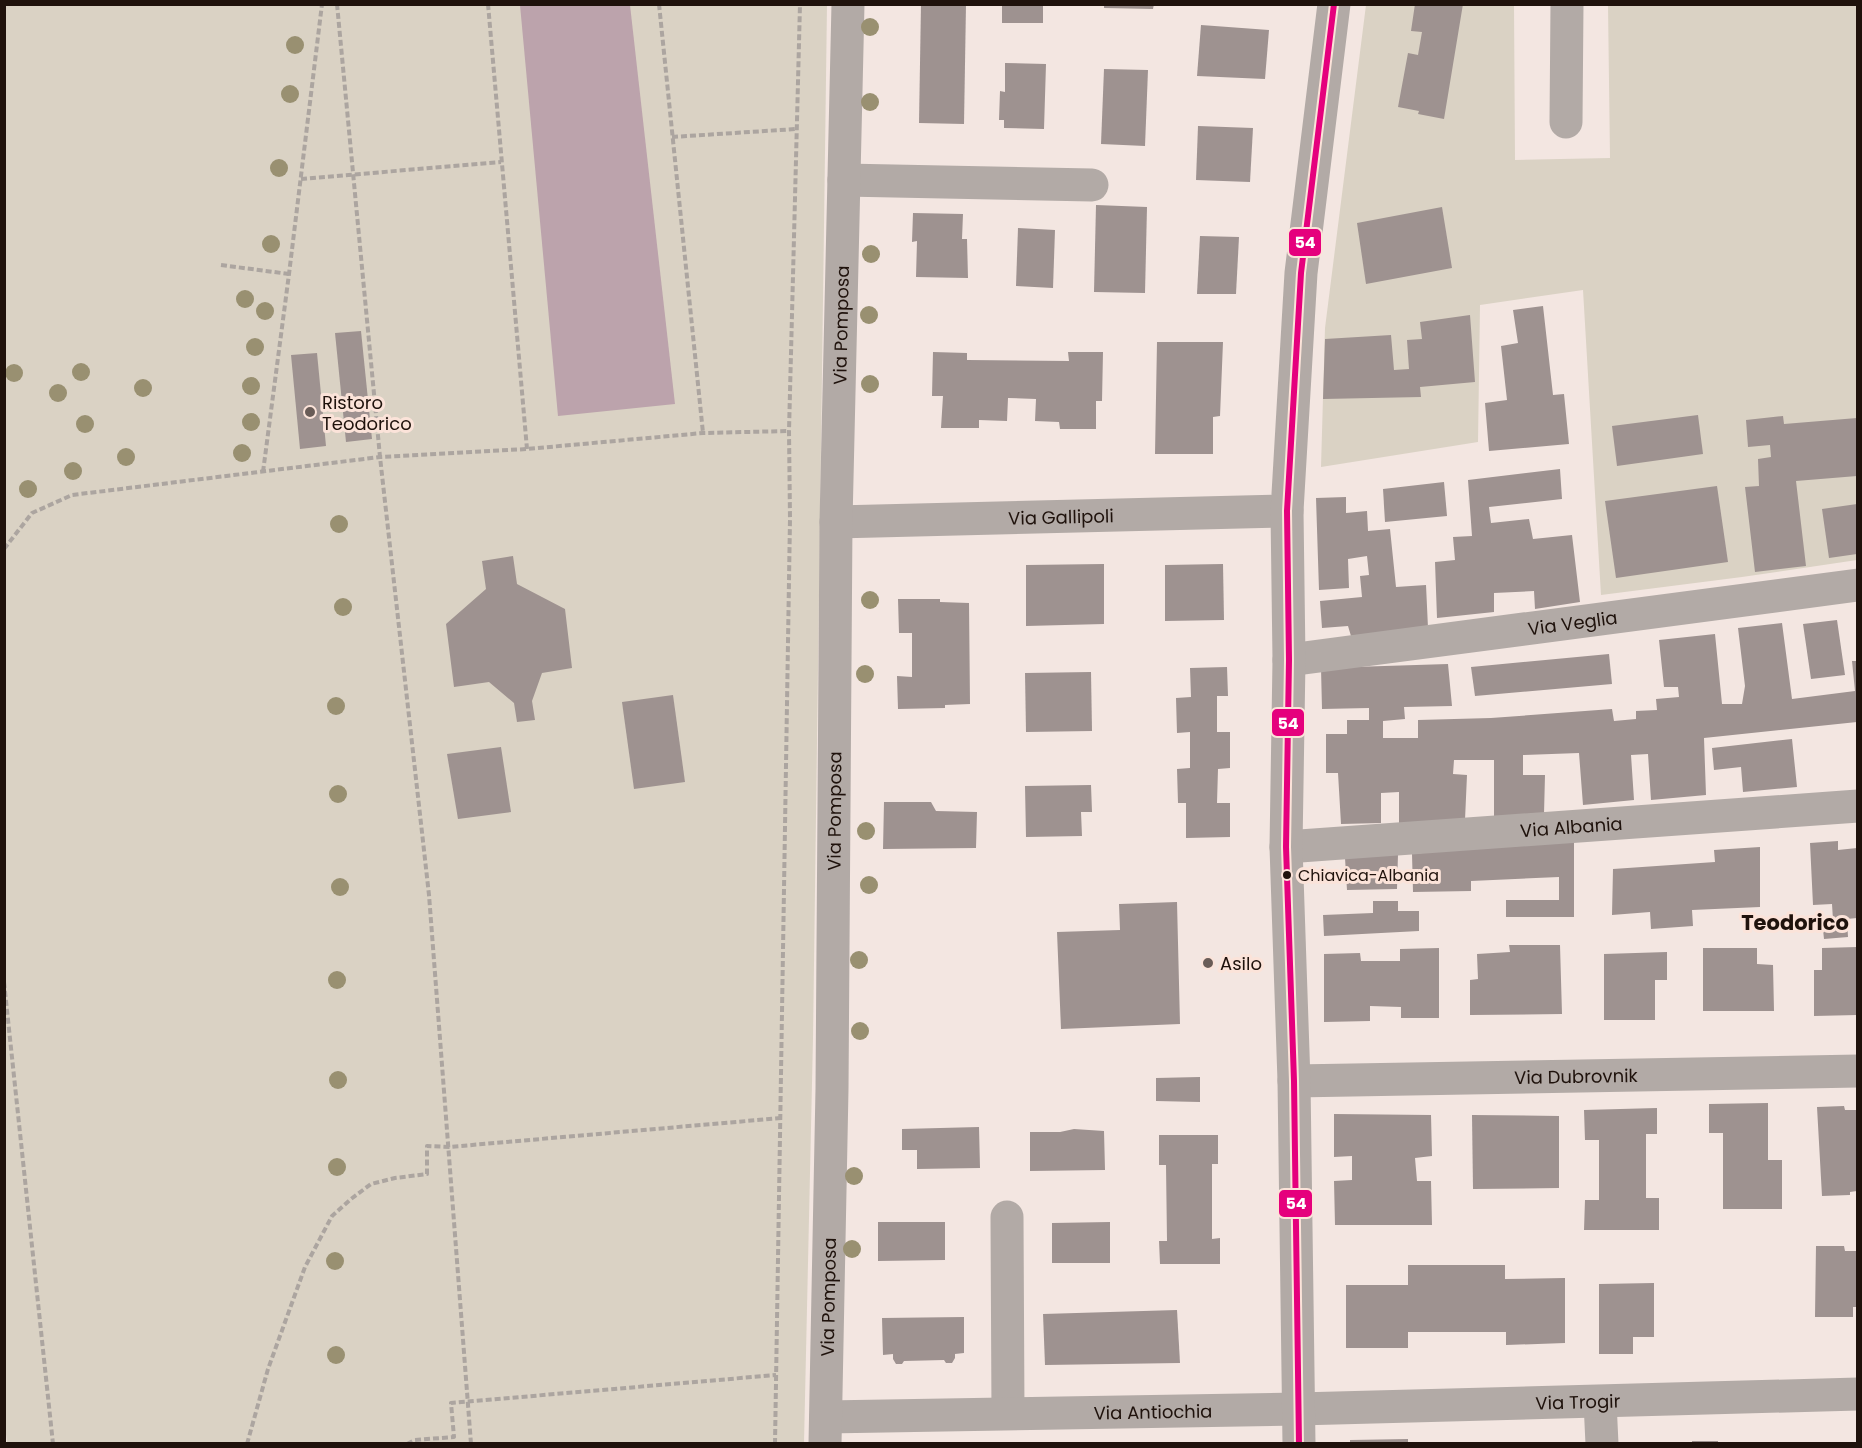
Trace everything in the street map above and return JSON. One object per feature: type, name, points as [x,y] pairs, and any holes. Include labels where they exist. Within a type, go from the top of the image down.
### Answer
[{"type":"street","name":"Via Pomposa","points":[[825,1430],[832,1078],[836,522],[848,4]]},
{"type":"street","points":[[1299,1443],[1294,1081],[1286,847],[1289,660],[1287,512],[1301,273],[1334,4]]},
{"type":"street","points":[[1566,122],[1568,4]]},
{"type":"street","points":[[844,180],[1092,184]]},
{"type":"street","name":"Via Gallipoli","points":[[836,522],[1287,512]]},
{"type":"street","name":"Via Veglia","points":[[1289,660],[1857,585]]},
{"type":"street","name":"Via Albania","points":[[1286,847],[1857,806]]},
{"type":"street","name":"Via Dubrovnik","points":[[1294,1081],[1857,1071]]},
{"type":"street","points":[[1007,1217],[1008,1413]]},
{"type":"street","name":"Via Trogir","points":[[1298,1408],[1857,1394]]},
{"type":"street","points":[[1600,1402],[1602,1443]]},
{"type":"street","name":"Via Antiochia","points":[[825,1430],[1008,1413],[1298,1408]]},
{"type":"path","points":[[263,472],[321,4]]},
{"type":"path","points":[[337,4],[380,457],[429,895],[471,1443]]},
{"type":"path","points":[[488,4],[527,448]]},
{"type":"path","points":[[659,4],[703,433]]},
{"type":"path","points":[[775,1443],[790,519],[789,431],[800,4]]},
{"type":"path","points":[[672,136],[796,129]]},
{"type":"path","points":[[301,179],[501,162]]},
{"type":"path","points":[[221,265],[289,274]]},
{"type":"path","points":[[4,549],[32,513],[72,495],[380,457],[527,448],[703,433],[789,431]]},
{"type":"path","points":[[4,982],[53,1443]]},
{"type":"path","points":[[247,1443],[268,1370],[305,1267],[332,1216],[371,1184],[427,1174],[427,1146],[781,1118]]},
{"type":"path","points":[[407,1443],[415,1440],[454,1437],[451,1403],[776,1375]]},
{"type":"shaded area","points":[[4,5],[827,5],[813,1038],[804,1443],[7,1443],[4,1418]]},
{"type":"shaded area","points":[[520,5],[630,5],[675,404],[558,416]]},
{"type":"shaded area","points":[[1366,5],[1514,5],[1515,160],[1610,158],[1608,5],[1857,5],[1857,560],[1601,595],[1583,290],[1480,305],[1478,442],[1321,467],[1325,328]]},
{"type":"building","points":[[921,4],[966,4],[964,124],[919,123]]},
{"type":"building","points":[[1002,4],[1043,4],[1043,23],[1002,23]]},
{"type":"building","points":[[1104,4],[1154,4],[1153,9],[1104,8]]},
{"type":"building","points":[[1415,4],[1463,4],[1444,119],[1398,107],[1408,53],[1418,55],[1422,32],[1411,31]]},
{"type":"building","points":[[1201,25],[1269,30],[1265,79],[1197,76]]},
{"type":"building","points":[[1005,63],[1046,64],[1044,129],[1004,128],[1004,120],[999,120],[1000,91],[1005,92]]},
{"type":"building","points":[[1104,69],[1148,70],[1145,146],[1101,144]]},
{"type":"building","points":[[1198,126],[1253,128],[1250,182],[1196,180]]},
{"type":"building","points":[[1096,205],[1147,207],[1145,293],[1094,292]]},
{"type":"building","points":[[1442,207],[1452,268],[1366,284],[1357,223]]},
{"type":"building","points":[[913,213],[963,214],[962,239],[967,239],[968,278],[916,277],[917,241],[912,242]]},
{"type":"building","points":[[1018,228],[1055,230],[1053,288],[1016,286]]},
{"type":"building","points":[[1200,236],[1239,237],[1236,294],[1197,294]]},
{"type":"building","points":[[1543,306],[1553,395],[1564,394],[1569,444],[1489,451],[1485,403],[1507,400],[1501,346],[1518,343],[1513,310]]},
{"type":"building","points":[[1470,315],[1475,382],[1420,387],[1421,397],[1323,399],[1325,339],[1391,335],[1394,370],[1409,369],[1407,340],[1422,339],[1420,322]]},
{"type":"building","points":[[361,331],[372,439],[346,442],[335,333]]},
{"type":"building","points":[[1157,342],[1223,342],[1220,416],[1213,417],[1213,454],[1155,454]]},
{"type":"building","points":[[933,352],[967,353],[967,360],[1069,361],[1068,352],[1103,352],[1102,401],[1096,401],[1096,429],[1060,429],[1059,422],[1035,421],[1036,399],[1008,398],[1007,421],[979,420],[979,428],[941,428],[943,396],[932,396]]},
{"type":"building","points":[[317,353],[326,446],[300,449],[291,355]]},
{"type":"building","points":[[1698,415],[1703,454],[1617,466],[1612,426]]},
{"type":"building","points":[[1783,416],[1784,424],[1857,418],[1857,476],[1796,481],[1806,566],[1755,572],[1745,487],[1759,486],[1758,459],[1771,457],[1770,445],[1748,447],[1746,420]]},
{"type":"building","points":[[1560,469],[1562,499],[1489,507],[1491,523],[1529,519],[1533,539],[1572,535],[1580,602],[1535,609],[1534,591],[1494,593],[1494,612],[1437,618],[1435,562],[1455,560],[1453,537],[1472,536],[1468,480]]},
{"type":"building","points":[[1444,482],[1447,516],[1385,522],[1383,489]]},
{"type":"building","points":[[1717,486],[1728,562],[1616,578],[1605,501]]},
{"type":"building","points":[[1346,497],[1346,513],[1367,511],[1368,531],[1390,529],[1396,587],[1426,585],[1428,628],[1351,636],[1348,626],[1322,628],[1320,601],[1362,597],[1360,576],[1369,575],[1367,556],[1348,559],[1349,588],[1319,590],[1316,498]]},
{"type":"building","points":[[1857,504],[1857,554],[1829,558],[1822,509]]},
{"type":"building","points":[[513,556],[517,584],[565,609],[572,668],[542,673],[532,701],[535,720],[517,722],[514,703],[489,682],[454,687],[446,624],[486,589],[482,561]]},
{"type":"building","points":[[1104,564],[1104,624],[1026,626],[1026,565]]},
{"type":"building","points":[[1223,564],[1224,620],[1165,621],[1165,565]]},
{"type":"building","points":[[898,599],[940,599],[940,602],[969,603],[970,704],[945,705],[945,708],[898,709],[897,676],[912,677],[912,633],[899,633]]},
{"type":"building","points":[[1837,620],[1845,675],[1811,679],[1803,624]]},
{"type":"building","points":[[1782,623],[1792,699],[1855,691],[1852,661],[1857,661],[1857,722],[1704,738],[1706,795],[1651,800],[1648,754],[1631,755],[1634,800],[1583,805],[1579,753],[1523,755],[1523,775],[1545,775],[1544,814],[1494,817],[1494,760],[1454,760],[1453,774],[1467,775],[1465,820],[1399,824],[1399,792],[1381,793],[1381,823],[1341,824],[1338,773],[1326,773],[1326,734],[1347,734],[1347,720],[1369,720],[1369,708],[1322,709],[1321,668],[1448,664],[1452,706],[1404,707],[1405,719],[1383,721],[1383,738],[1418,738],[1418,720],[1491,718],[1612,709],[1614,721],[1636,719],[1636,711],[1657,710],[1656,699],[1679,697],[1678,687],[1664,687],[1659,640],[1715,634],[1722,704],[1742,704],[1745,686],[1738,628]]},
{"type":"building","points":[[1609,654],[1612,684],[1475,696],[1471,667]]},
{"type":"building","points":[[1227,667],[1228,696],[1217,696],[1217,732],[1230,732],[1230,768],[1218,769],[1217,803],[1230,803],[1230,837],[1186,838],[1186,803],[1178,803],[1177,769],[1190,768],[1190,732],[1177,733],[1176,698],[1191,697],[1190,668]]},
{"type":"building","points":[[1091,672],[1092,731],[1026,732],[1025,673]]},
{"type":"building","points":[[673,695],[685,782],[634,789],[622,702]]},
{"type":"building","points":[[1792,739],[1797,787],[1743,792],[1741,767],[1714,770],[1712,748]]},
{"type":"building","points":[[501,747],[511,812],[458,819],[447,754]]},
{"type":"building","points":[[1091,785],[1092,812],[1081,812],[1082,836],[1026,837],[1025,786]]},
{"type":"building","points":[[884,802],[931,802],[936,811],[977,812],[976,848],[883,849]]},
{"type":"building","points":[[1574,838],[1574,917],[1506,917],[1506,900],[1559,900],[1559,877],[1471,881],[1471,891],[1413,892],[1412,854]]},
{"type":"building","points":[[1838,841],[1838,850],[1857,848],[1857,918],[1847,919],[1848,937],[1824,939],[1822,920],[1833,920],[1832,904],[1813,905],[1810,843]]},
{"type":"building","points":[[1760,847],[1760,907],[1692,910],[1693,926],[1651,929],[1650,912],[1612,915],[1613,869],[1715,862],[1714,850]]},
{"type":"building","points":[[1398,854],[1397,889],[1347,890],[1345,858]]},
{"type":"building","points":[[1373,901],[1398,901],[1398,911],[1419,911],[1419,931],[1324,936],[1323,915],[1373,913]]},
{"type":"building","points":[[1177,902],[1180,1024],[1061,1029],[1057,932],[1120,930],[1119,904]]},
{"type":"building","points":[[1509,945],[1560,945],[1562,1014],[1470,1015],[1470,980],[1478,979],[1477,954],[1510,952]]},
{"type":"building","points":[[1857,947],[1857,1015],[1814,1016],[1814,970],[1822,970],[1822,948]]},
{"type":"building","points":[[1439,948],[1439,1018],[1401,1018],[1401,1007],[1370,1006],[1370,1021],[1324,1022],[1324,954],[1360,953],[1361,961],[1400,961],[1400,949]]},
{"type":"building","points":[[1703,948],[1757,948],[1757,964],[1773,965],[1774,1011],[1703,1011]]},
{"type":"building","points":[[1667,952],[1667,980],[1655,980],[1655,1020],[1604,1020],[1604,954]]},
{"type":"building","points":[[1200,1077],[1200,1102],[1156,1101],[1156,1078]]},
{"type":"building","points":[[1768,1103],[1768,1160],[1782,1160],[1782,1209],[1723,1209],[1723,1133],[1709,1133],[1709,1104]]},
{"type":"building","points":[[1844,1106],[1845,1110],[1857,1110],[1857,1191],[1850,1192],[1850,1195],[1822,1196],[1817,1107]]},
{"type":"building","points":[[1657,1108],[1657,1134],[1646,1134],[1646,1198],[1659,1198],[1659,1230],[1584,1230],[1585,1200],[1599,1200],[1599,1140],[1585,1140],[1584,1110]]},
{"type":"building","points":[[1334,1114],[1431,1115],[1432,1156],[1415,1158],[1417,1181],[1431,1181],[1432,1225],[1335,1225],[1334,1181],[1352,1180],[1352,1156],[1334,1157]]},
{"type":"building","points":[[1472,1115],[1559,1116],[1559,1188],[1473,1189]]},
{"type":"building","points":[[979,1127],[980,1168],[917,1169],[917,1150],[902,1150],[902,1129]]},
{"type":"building","points":[[1074,1129],[1104,1131],[1105,1170],[1030,1171],[1030,1132],[1060,1132]]},
{"type":"building","points":[[1159,1135],[1218,1135],[1218,1164],[1212,1164],[1212,1239],[1220,1238],[1220,1264],[1160,1264],[1159,1241],[1167,1241],[1166,1165],[1159,1165]]},
{"type":"building","points":[[878,1222],[945,1222],[945,1260],[878,1261]]},
{"type":"building","points":[[1110,1222],[1110,1263],[1052,1263],[1052,1223]]},
{"type":"building","points":[[1816,1246],[1844,1246],[1845,1251],[1857,1251],[1857,1307],[1853,1307],[1853,1317],[1815,1317]]},
{"type":"building","points":[[1408,1265],[1505,1265],[1505,1279],[1565,1278],[1565,1343],[1506,1345],[1506,1332],[1408,1332],[1408,1348],[1346,1348],[1346,1285],[1408,1285]]},
{"type":"building","points":[[1654,1283],[1654,1337],[1633,1337],[1633,1354],[1599,1354],[1599,1284]]},
{"type":"building","points":[[1177,1310],[1180,1363],[1045,1365],[1043,1314]]},
{"type":"building","points":[[964,1317],[964,1353],[955,1354],[952,1363],[946,1363],[944,1360],[904,1361],[902,1364],[896,1364],[893,1354],[883,1355],[882,1318]]},
{"type":"building","points":[[1408,1439],[1408,1443],[1350,1443],[1350,1440]]},
{"type":"building","points":[[1692,1441],[1718,1441],[1718,1443],[1692,1443]]},
{"type":"transit line","name":"54","points":[[1299,1444],[1294,1081],[1286,847],[1289,660],[1287,511],[1301,273],[1334,4]]},
{"type":"place","name":"Ristoro Teodorico","points":[[310,412]]},
{"type":"place","name":"Chiavica-Albania","points":[[1287,875]]},
{"type":"place","name":"Asilo","points":[[1208,963]]},
{"type":"district","name":"Teodorico","points":[[1795,922]]}]
